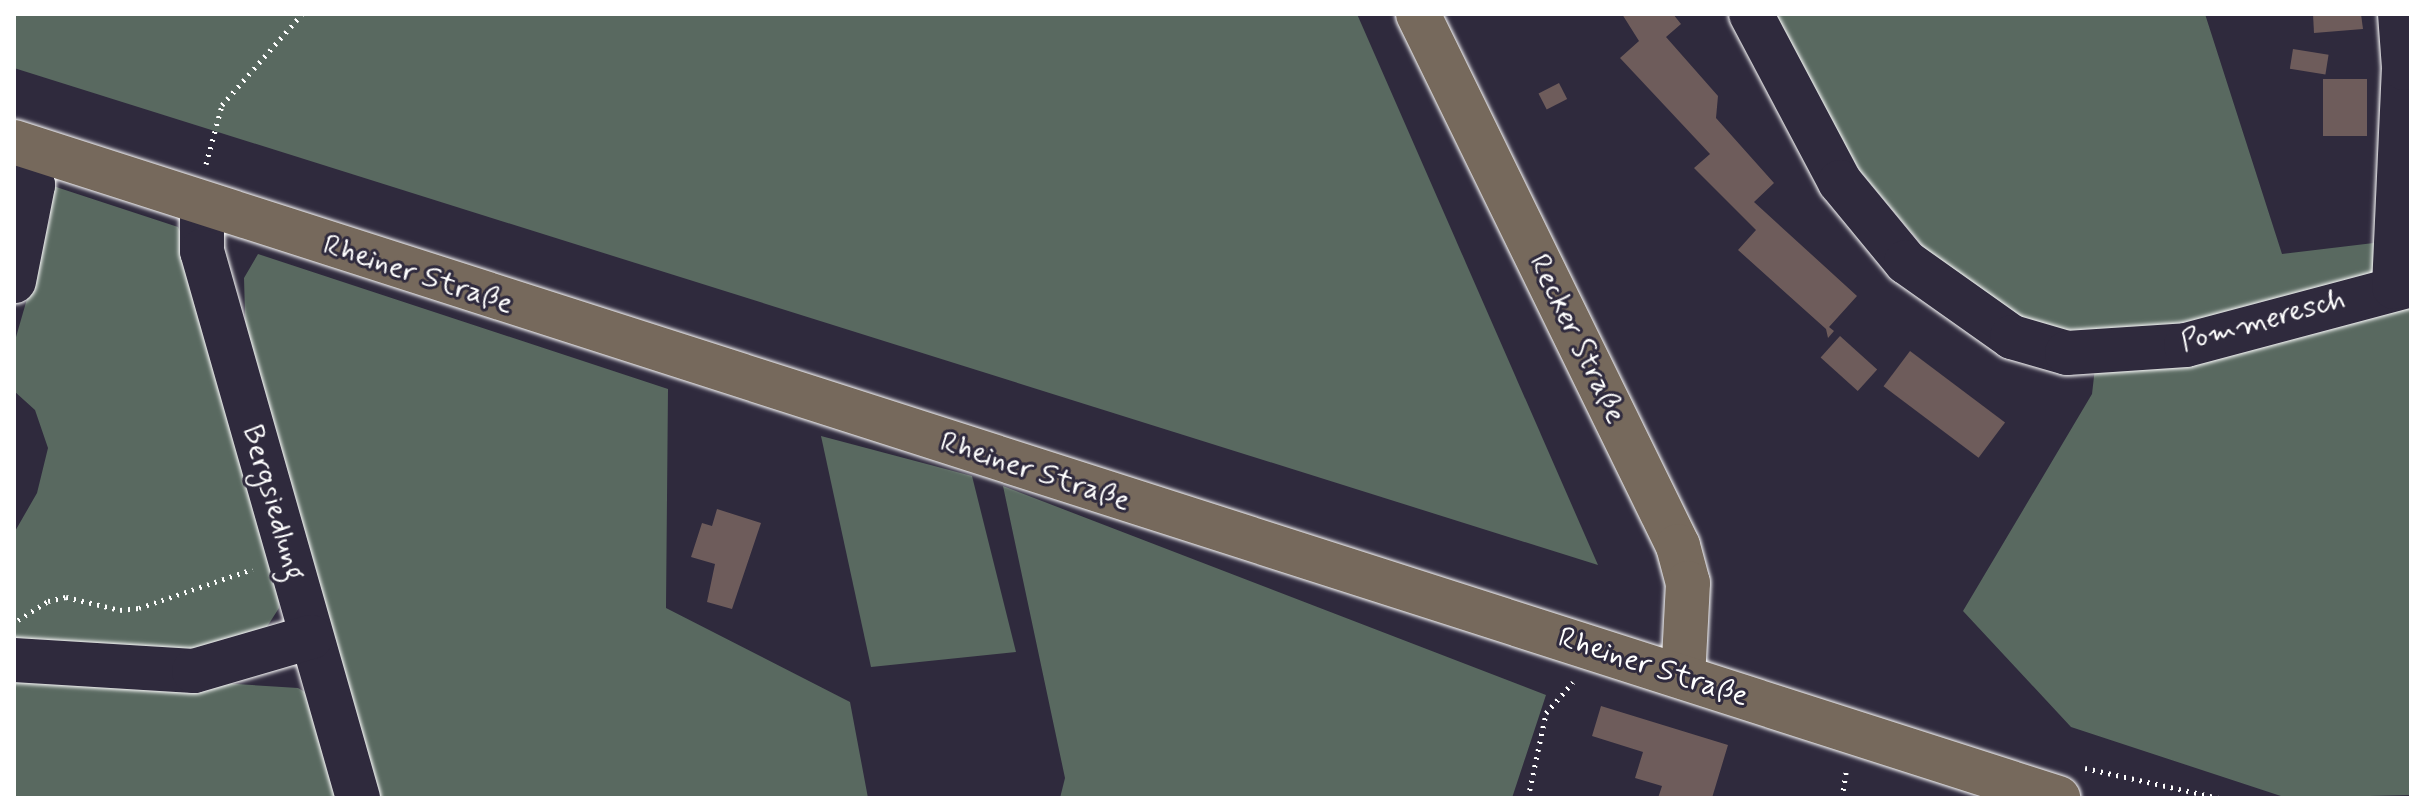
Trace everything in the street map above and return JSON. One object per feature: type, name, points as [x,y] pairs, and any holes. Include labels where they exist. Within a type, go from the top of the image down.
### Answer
[{"type":"main road","name":"Recker Straße","points":[[1418,14],[1678,546],[1689,597],[1683,677]]},
{"type":"main road","name":"Rheiner Straße","points":[[14,142],[202,206],[2058,798]]},
{"type":"street","name":"Pommeresch","points":[[1751,14],[1840,182],[1906,262],[2012,337],[2067,353],[2186,345],[2402,286]]},
{"type":"street","points":[[2400,14],[2404,68],[2402,286]]},
{"type":"street","points":[[14,153],[33,185],[14,281]]},
{"type":"street","name":"Bergsiedlung","points":[[202,206],[202,251],[358,798]]},
{"type":"street","points":[[14,660],[194,671],[311,637]]},
{"type":"path","points":[[202,206],[204,172],[222,105],[302,14]]},
{"type":"path","points":[[14,624],[48,601],[66,597],[120,610],[139,608],[257,567],[290,564]]},
{"type":"path","points":[[1528,798],[1546,713],[1580,676]]},
{"type":"green space","points":[[14,14],[1357,14],[1598,565],[14,68]]},
{"type":"green space","points":[[1767,14],[2205,14],[2282,254],[2382,242],[2383,280],[2098,345],[2019,320],[1931,256],[1860,171]]},
{"type":"green space","points":[[50,185],[178,227],[189,250],[279,589],[279,608],[263,633],[209,657],[14,650],[14,533],[37,493],[48,448],[35,410],[14,391],[14,344],[50,219]]},
{"type":"green space","points":[[258,254],[668,389],[666,608],[850,702],[868,798],[376,798],[246,350],[244,278]]},
{"type":"green space","points":[[2411,308],[2411,795],[2287,798],[2071,727],[1963,611],[2092,394],[2096,359]]},
{"type":"green space","points":[[821,436],[972,476],[1016,652],[871,667]]},
{"type":"green space","points":[[1003,486],[1546,695],[1512,798],[1060,798],[1065,778]]},
{"type":"green space","points":[[14,670],[298,688],[310,695],[348,798],[14,798]]},
{"type":"building","points":[[1622,14],[1673,14],[1681,24],[1666,37],[1718,96],[1716,118],[1774,183],[1754,202],[1857,296],[1829,327],[1834,331],[1828,338],[1826,329],[1738,250],[1756,230],[1694,168],[1710,154],[1620,58],[1639,41]]},
{"type":"building","points":[[2313,14],[2361,14],[2363,29],[2314,33]]},
{"type":"building","points":[[2293,49],[2329,55],[2325,74],[2290,69]]},
{"type":"building","points":[[2323,79],[2367,79],[2367,136],[2323,136]]},
{"type":"building","points":[[1559,83],[1567,99],[1547,109],[1539,93]]},
{"type":"building","points":[[1840,336],[1877,369],[1858,391],[1821,358]]},
{"type":"building","points":[[1910,351],[2005,423],[1979,458],[1884,386]]},
{"type":"building","points":[[717,509],[761,523],[732,609],[707,602],[715,564],[691,557],[702,523],[712,526]]},
{"type":"building","points":[[1601,706],[1728,745],[1712,798],[1658,798],[1662,786],[1635,778],[1643,752],[1592,736]]}]
